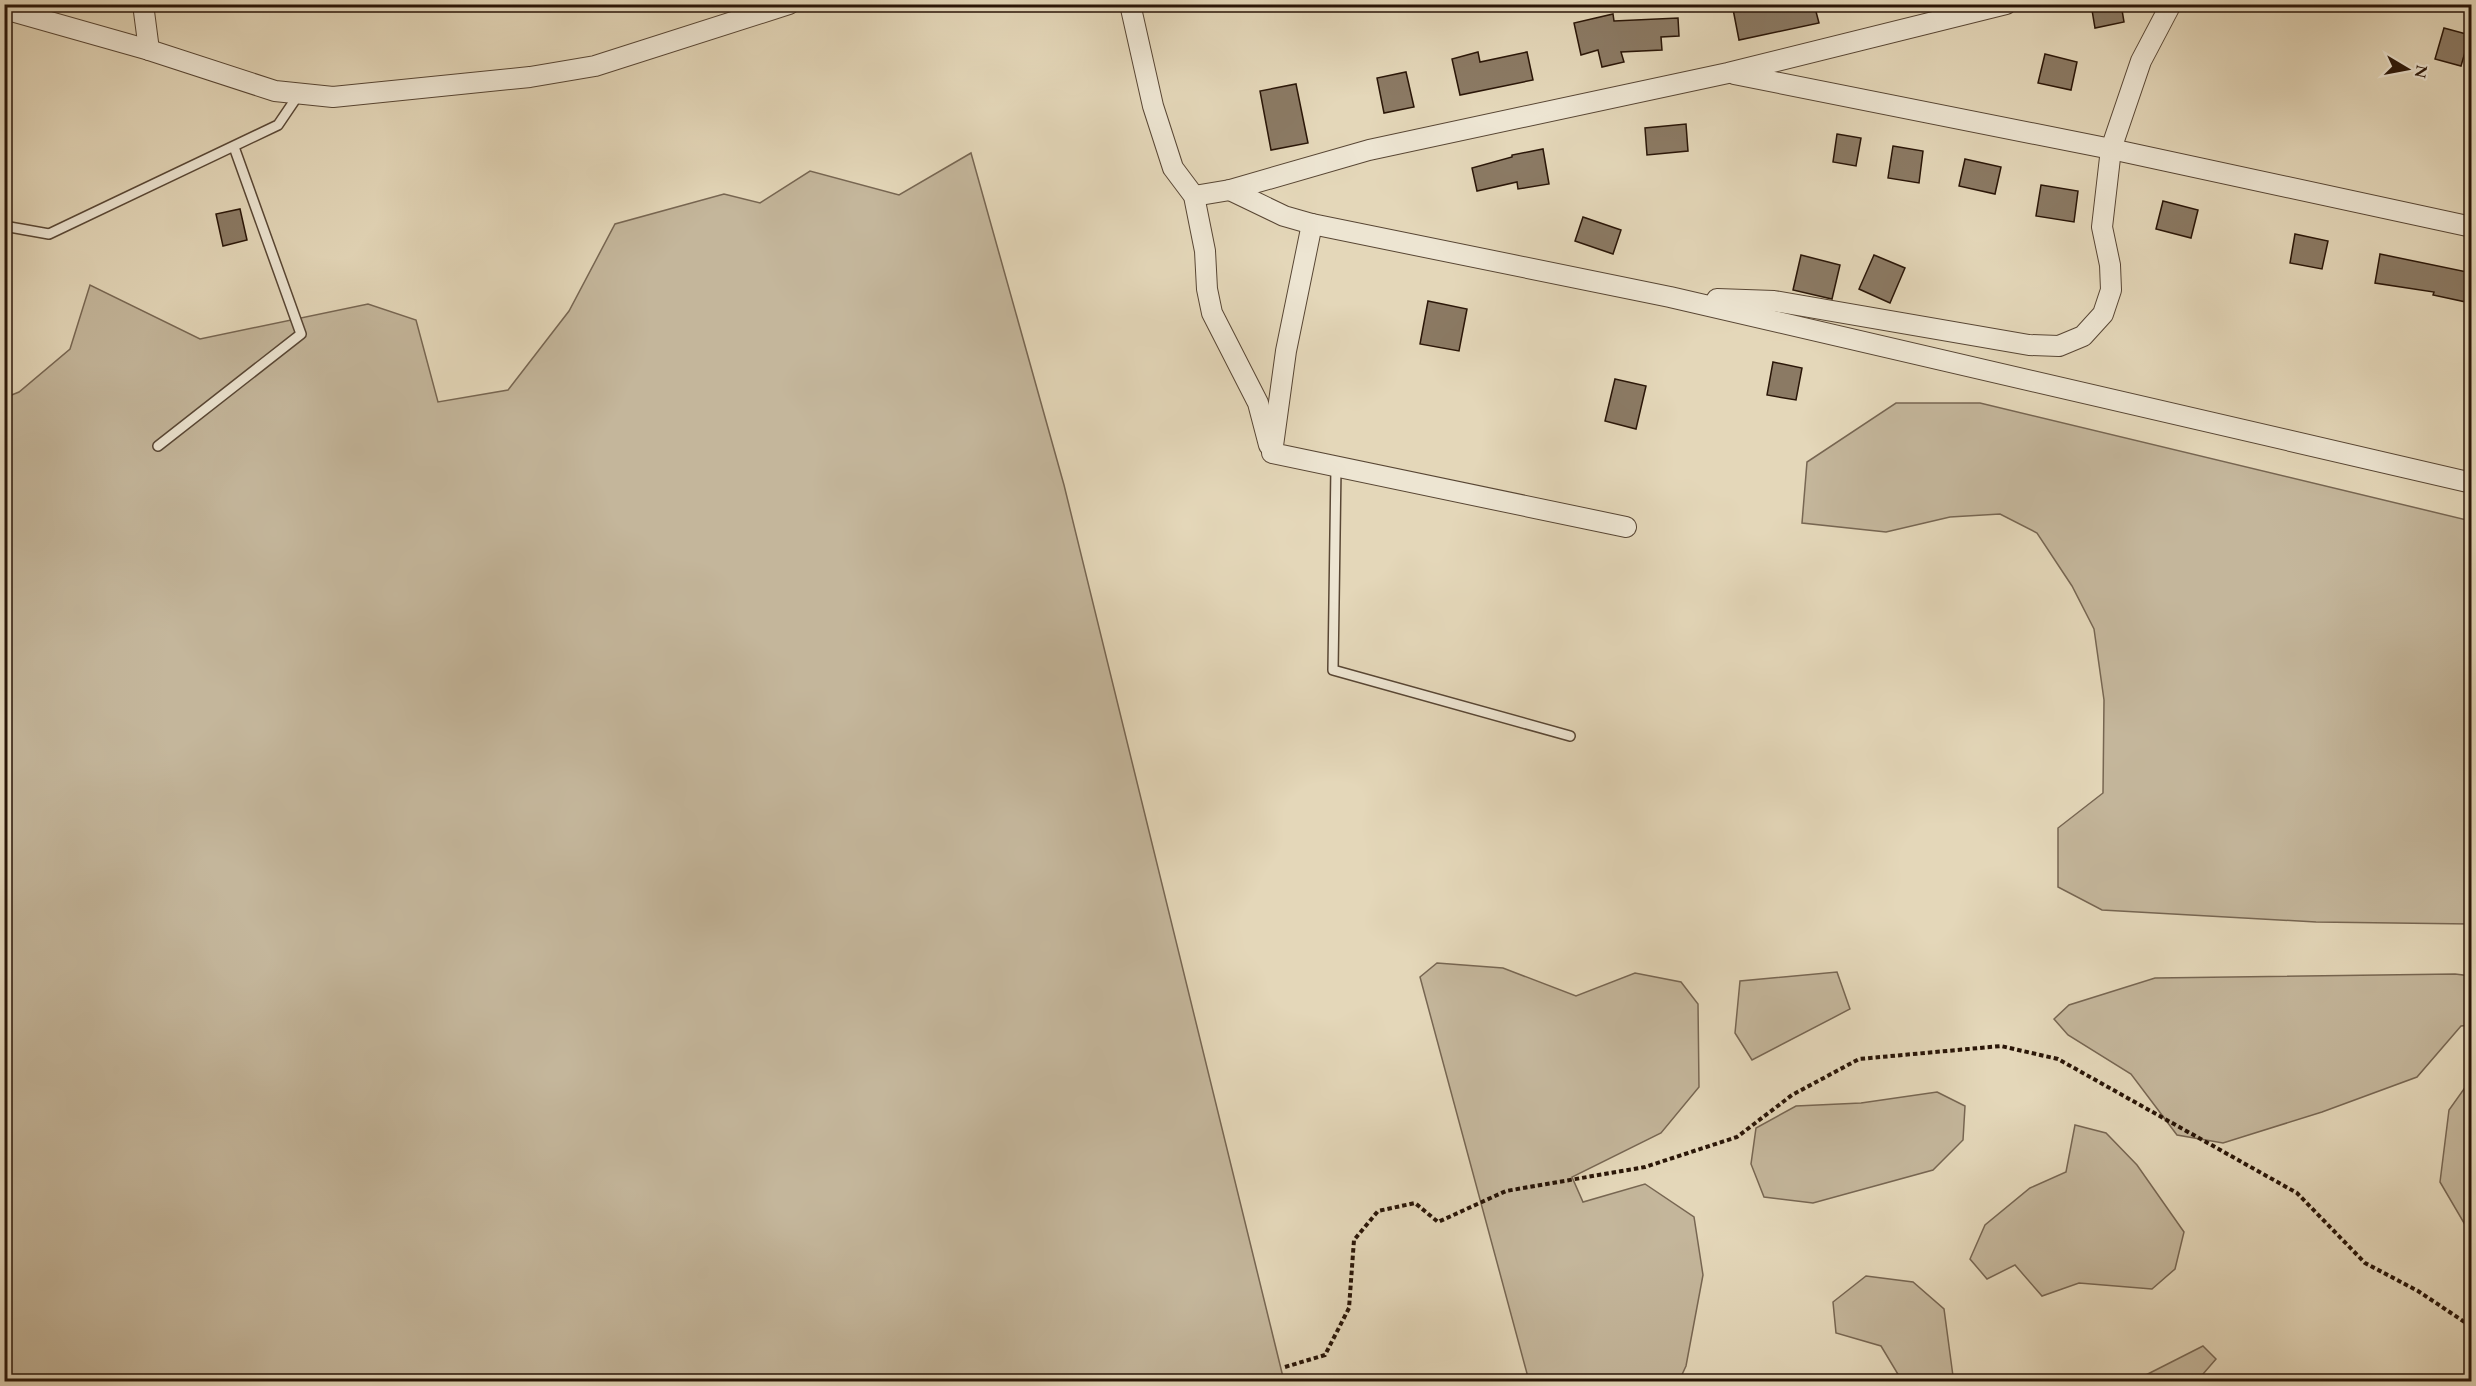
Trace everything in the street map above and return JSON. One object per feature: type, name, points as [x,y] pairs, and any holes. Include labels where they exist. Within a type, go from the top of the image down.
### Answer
[{"type":"street","points":[[143,4],[149,50]]},
{"type":"street","points":[[7,9],[149,50],[275,91],[344,96],[530,77],[595,66],[789,4]]},
{"type":"street","points":[[1130,4],[1153,106],[1173,168],[1194,195],[1205,251],[1207,289],[1212,313],[1258,403],[1272,453]]},
{"type":"street","points":[[1194,195],[1230,189],[1369,150],[1728,73],[2006,4]]},
{"type":"street","points":[[1670,297],[1774,301],[2029,345],[2059,346],[2083,336],[2103,314],[2111,290],[2110,265],[2102,227],[2111,149],[2142,61],[2171,4]]},
{"type":"street","points":[[1728,73],[2111,149],[2472,227]]},
{"type":"street","points":[[1230,189],[1284,216],[1312,224],[1670,297],[2472,483]]},
{"type":"street","points":[[1272,453],[1286,351],[1312,224]]},
{"type":"street","points":[[1272,453],[1626,527]]},
{"type":"lane","points":[[4,226],[50,234],[278,125],[300,94]]},
{"type":"lane","points":[[158,446],[301,334],[234,147]]},
{"type":"lane","points":[[1336,467],[1333,670],[1570,736]]},
{"type":"path","points":[[1285,1367],[1325,1355],[1349,1308],[1354,1240],[1378,1210],[1416,1203],[1438,1222],[1506,1191],[1645,1167],[1737,1137],[1792,1095],[1858,1059],[2001,1046],[2058,1059],[2297,1193],[2365,1263],[2418,1291],[2472,1327]]},
{"type":"shaded area","points":[[971,153],[1064,485],[1284,1381],[5,1381],[4,398],[19,392],[70,349],[90,285],[200,339],[368,304],[416,320],[438,402],[508,390],[569,311],[615,224],[724,194],[760,203],[810,171],[899,195]]},
{"type":"shaded area","points":[[1896,403],[1980,403],[2471,521],[2471,924],[2316,922],[2102,910],[2058,887],[2058,828],[2103,793],[2104,700],[2094,629],[2072,586],[2037,533],[2000,514],[1950,517],[1886,532],[1802,523],[1807,462]]},
{"type":"shaded area","points":[[1437,963],[1503,968],[1576,996],[1635,973],[1681,982],[1698,1004],[1699,1087],[1661,1133],[1572,1177],[1583,1202],[1645,1184],[1694,1217],[1703,1275],[1686,1366],[1679,1381],[1529,1381],[1420,977]]},
{"type":"shaded area","points":[[1837,972],[1850,1009],[1752,1060],[1735,1033],[1740,981]]},
{"type":"shaded area","points":[[2455,974],[2471,976],[2471,1025],[2461,1026],[2417,1077],[2322,1112],[2223,1143],[2177,1135],[2131,1074],[2068,1035],[2054,1019],[2069,1005],[2155,978]]},
{"type":"shaded area","points":[[2471,1079],[2471,1235],[2440,1182],[2449,1110]]},
{"type":"shaded area","points":[[1937,1092],[1965,1106],[1963,1140],[1933,1170],[1813,1203],[1764,1197],[1751,1164],[1756,1128],[1796,1106],[1861,1103]]},
{"type":"shaded area","points":[[2075,1125],[2106,1133],[2137,1165],[2184,1232],[2175,1269],[2152,1289],[2079,1283],[2042,1296],[2015,1265],[1987,1279],[1970,1259],[1985,1225],[2030,1188],[2066,1172]]},
{"type":"shaded area","points":[[1866,1276],[1913,1282],[1944,1309],[1953,1376],[1950,1381],[1902,1381],[1881,1346],[1836,1333],[1833,1302]]},
{"type":"shaded area","points":[[2203,1346],[2216,1359],[2197,1381],[2134,1381]]},
{"type":"building","points":[[1732,4],[1814,4],[1819,23],[1739,40]]},
{"type":"building","points":[[2091,4],[2121,4],[2124,22],[2095,28]]},
{"type":"building","points":[[1613,14],[1614,21],[1678,18],[1679,36],[1661,37],[1662,50],[1621,52],[1624,62],[1602,67],[1598,50],[1581,55],[1574,23]]},
{"type":"building","points":[[2444,28],[2470,35],[2461,66],[2435,59]]},
{"type":"building","points":[[1478,52],[1480,62],[1527,52],[1533,80],[1460,95],[1452,59]]},
{"type":"building","points":[[2045,54],[2077,62],[2071,90],[2038,83]]},
{"type":"building","points":[[1406,72],[1414,107],[1384,113],[1377,78]]},
{"type":"building","points":[[1296,84],[1308,143],[1271,150],[1260,91]]},
{"type":"building","points":[[1686,124],[1688,151],[1647,155],[1645,128]]},
{"type":"building","points":[[1837,134],[1861,138],[1856,166],[1833,162]]},
{"type":"building","points":[[1893,146],[1923,151],[1919,183],[1888,178]]},
{"type":"building","points":[[1543,149],[1549,184],[1518,189],[1517,182],[1477,191],[1472,168],[1512,157],[1512,155]]},
{"type":"building","points":[[1965,159],[2001,167],[1995,194],[1959,186]]},
{"type":"building","points":[[2041,185],[2078,191],[2074,222],[2036,216]]},
{"type":"building","points":[[2163,201],[2198,210],[2191,238],[2156,229]]},
{"type":"building","points":[[240,209],[247,240],[223,246],[216,214]]},
{"type":"building","points":[[1583,217],[1621,230],[1613,254],[1575,241]]},
{"type":"building","points":[[2295,234],[2328,241],[2322,269],[2290,263]]},
{"type":"building","points":[[2380,254],[2472,273],[2466,302],[2433,295],[2434,292],[2375,283]]},
{"type":"building","points":[[1801,255],[1840,265],[1832,299],[1793,290]]},
{"type":"building","points":[[1874,255],[1905,268],[1890,303],[1859,289]]},
{"type":"building","points":[[1428,301],[1467,309],[1459,351],[1420,344]]},
{"type":"building","points":[[1773,362],[1802,368],[1796,400],[1767,395]]},
{"type":"building","points":[[1615,379],[1646,386],[1636,429],[1605,421]]}]
